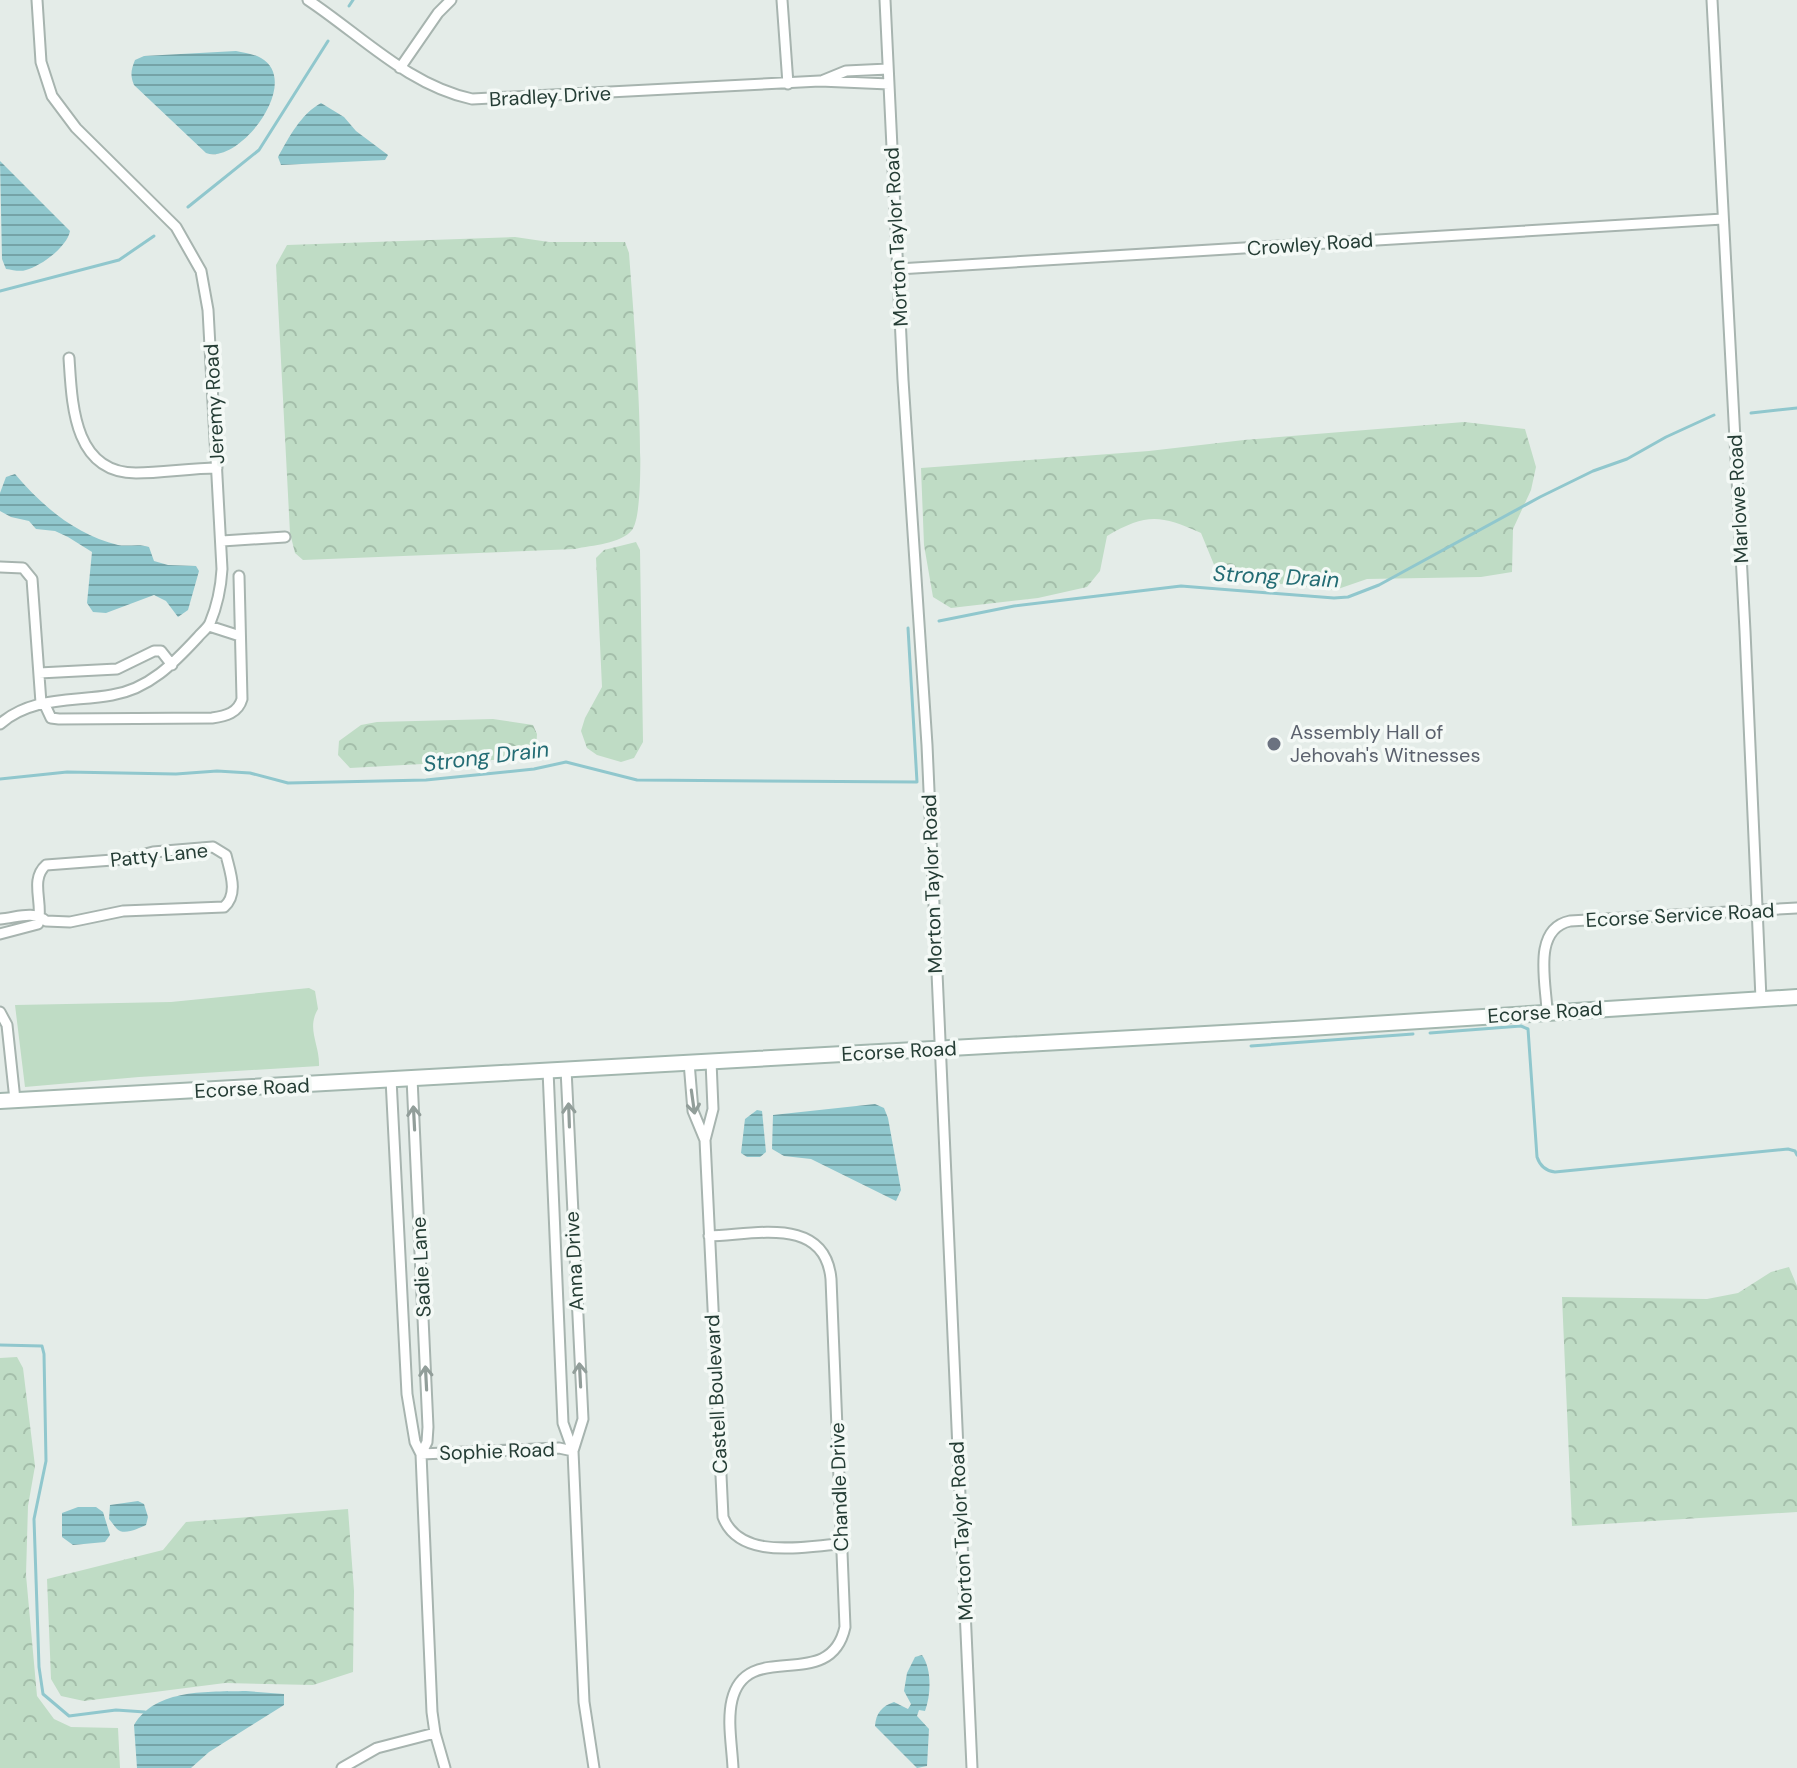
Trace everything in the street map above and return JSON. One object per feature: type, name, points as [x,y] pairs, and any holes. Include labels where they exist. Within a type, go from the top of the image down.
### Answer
[{"type":"main road","name":"Ecorse Road","points":[[8,1100],[938,1049],[1797,997]]},
{"type":"street","name":"Jeremy Road","points":[[2,719],[42,703],[130,691],[172,665],[209,626],[221,582],[222,541],[208,310],[201,271],[176,227],[76,128],[52,96],[41,62],[37,0]]},
{"type":"street","name":"Bradley Drive","points":[[308,0],[400,68],[439,90],[484,100],[820,81],[889,84]]},
{"type":"street","points":[[400,68],[438,13],[451,0]]},
{"type":"street","points":[[782,0],[788,84]]},
{"type":"street","name":"Morton Taylor Road","points":[[885,0],[927,745],[972,1768]]},
{"type":"street","name":"Marlowe Road","points":[[1712,0],[1761,999]]},
{"type":"street","name":"Bradley Drive","points":[[820,81],[846,71],[888,69]]},
{"type":"street","name":"Crowley Road","points":[[898,269],[1723,219]]},
{"type":"street","points":[[69,358],[76,424],[83,442],[99,459],[119,471],[135,473],[217,468]]},
{"type":"street","points":[[222,541],[285,537]]},
{"type":"street","points":[[0,567],[23,568],[32,579],[42,703],[51,718],[59,719],[224,716],[240,706],[239,576]]},
{"type":"street","points":[[209,626],[240,636]]},
{"type":"street","points":[[39,673],[117,669],[154,651],[161,651],[172,665]]},
{"type":"street","name":"Patty Lane","points":[[0,919],[32,914],[46,921],[70,922],[123,911],[224,907],[231,901],[233,887],[226,855],[213,847],[153,852],[126,859],[51,863],[37,877],[40,916]]},
{"type":"street","name":"Ecorse Service Road","points":[[1547,1011],[1545,945],[1549,933],[1560,924],[1797,908]]},
{"type":"street","points":[[0,934],[35,926],[40,916]]},
{"type":"street","points":[[0,1012],[7,1025],[8,1100]]},
{"type":"street","name":"Castell Boulevard","points":[[711,1061],[713,1109],[705,1140],[722,1508],[726,1525],[744,1542],[760,1547],[841,1544]]},
{"type":"street","name":"Castell Boulevard","points":[[689,1062],[693,1111],[705,1140]]},
{"type":"street","name":"Anna Drive","points":[[566,1069],[583,1419],[573,1451]]},
{"type":"street","name":"Anna Drive","points":[[548,1070],[563,1423],[573,1451],[584,1702],[594,1768]]},
{"type":"street","name":"Sadie Lane","points":[[412,1078],[428,1427],[427,1442],[421,1454]]},
{"type":"street","name":"Sadie Lane","points":[[391,1079],[407,1394],[415,1442],[421,1454],[426,1607],[435,1733],[445,1768]]},
{"type":"street","name":"Chandle Drive","points":[[709,1236],[795,1234],[814,1243],[827,1260],[831,1279],[845,1627],[833,1652],[820,1661],[765,1667],[743,1678],[734,1691],[731,1706],[733,1768]]},
{"type":"street","name":"Sophie Road","points":[[421,1454],[559,1448],[573,1451]]},
{"type":"street","points":[[342,1768],[377,1748],[435,1733]]},
{"type":"green space","points":[[515,237],[549,242],[625,242],[629,253],[639,398],[640,482],[632,530],[614,541],[575,549],[303,560],[295,553],[290,533],[276,265],[287,245]]},
{"type":"green space","points":[[1464,422],[1525,429],[1536,467],[1531,490],[1513,529],[1512,572],[1481,577],[1367,579],[1335,590],[1219,577],[1201,533],[1154,519],[1133,523],[1107,536],[1100,571],[1087,587],[1038,598],[951,608],[933,597],[924,545],[921,468]]},
{"type":"green space","points":[[636,542],[640,550],[643,742],[634,758],[621,762],[597,755],[587,748],[581,731],[602,687],[596,558],[604,550]]},
{"type":"green space","points":[[493,719],[533,725],[537,734],[536,749],[512,759],[350,768],[338,755],[339,741],[361,725]]},
{"type":"green space","points":[[309,988],[315,991],[318,1009],[313,1030],[319,1066],[25,1087],[15,1005],[171,1002]]},
{"type":"green space","points":[[1789,1267],[1797,1286],[1797,1512],[1572,1526],[1562,1297],[1707,1299],[1738,1293],[1771,1272]]},
{"type":"green space","points":[[17,1357],[23,1368],[35,1466],[28,1506],[26,1575],[37,1696],[54,1719],[71,1727],[118,1728],[120,1768],[0,1768],[0,1358]]},
{"type":"green space","points":[[348,1509],[354,1591],[353,1672],[313,1685],[225,1683],[84,1701],[61,1696],[51,1679],[47,1579],[163,1550],[186,1522]]},
{"type":"water","points":[[236,51],[261,58],[272,69],[275,85],[262,119],[249,135],[220,153],[206,153],[134,85],[132,72],[135,60],[144,56]]},
{"type":"water","points":[[321,103],[344,117],[356,131],[388,155],[385,160],[281,165],[278,157],[291,134],[307,113]]},
{"type":"water","points":[[0,161],[70,231],[52,255],[24,271],[6,269],[2,259]]},
{"type":"water","points":[[15,474],[48,508],[74,527],[118,545],[149,547],[154,561],[196,566],[199,571],[188,610],[178,617],[166,601],[154,595],[106,613],[93,612],[87,603],[92,552],[55,531],[36,529],[29,521],[0,511],[0,493],[6,477]]},
{"type":"water","points":[[875,1104],[884,1108],[888,1118],[901,1190],[896,1201],[811,1159],[784,1156],[772,1149],[773,1115]]},
{"type":"water","points":[[757,1110],[762,1111],[766,1152],[760,1157],[747,1157],[741,1153],[745,1119]]},
{"type":"water","points":[[138,1501],[144,1504],[148,1517],[146,1525],[127,1532],[117,1529],[109,1519],[110,1505]]},
{"type":"water","points":[[78,1507],[96,1507],[103,1512],[110,1535],[105,1542],[73,1545],[62,1537],[62,1513]]},
{"type":"water","points":[[922,1655],[928,1667],[929,1690],[925,1711],[919,1710],[917,1716],[929,1729],[927,1766],[917,1768],[875,1726],[878,1714],[890,1704],[894,1702],[908,1709],[911,1704],[904,1691],[907,1673],[915,1657]]},
{"type":"water","points":[[246,1691],[284,1694],[284,1705],[209,1752],[191,1768],[137,1768],[134,1725],[156,1704],[184,1694]]},
{"type":"waterway","points":[[349,6],[353,0]]},
{"type":"waterway","points":[[188,207],[259,150],[328,41]]},
{"type":"waterway","points":[[0,291],[119,260],[154,236]]},
{"type":"waterway","name":"Strong Drain","points":[[1751,413],[1797,408]]},
{"type":"waterway","name":"Strong Drain","points":[[939,621],[1014,606],[1181,586],[1348,597],[1379,585],[1540,497],[1593,471],[1627,459],[1714,415]]},
{"type":"waterway","name":"Strong Drain","points":[[0,779],[67,772],[176,774],[217,771],[250,773],[288,783],[426,780],[534,769],[566,762],[637,780],[917,782],[908,628]]},
{"type":"waterway","points":[[1430,1033],[1521,1026],[1528,1029],[1537,1157],[1542,1165],[1555,1172],[1788,1149],[1797,1155]]},
{"type":"waterway","points":[[1251,1046],[1413,1034]]},
{"type":"waterway","points":[[0,1345],[42,1346],[44,1354],[46,1461],[34,1519],[39,1667],[43,1694],[69,1716],[116,1710],[145,1712]]},
{"type":"place","name":"Assembly Hall of Jehovah's Witnesses","points":[[1274,744]]}]
